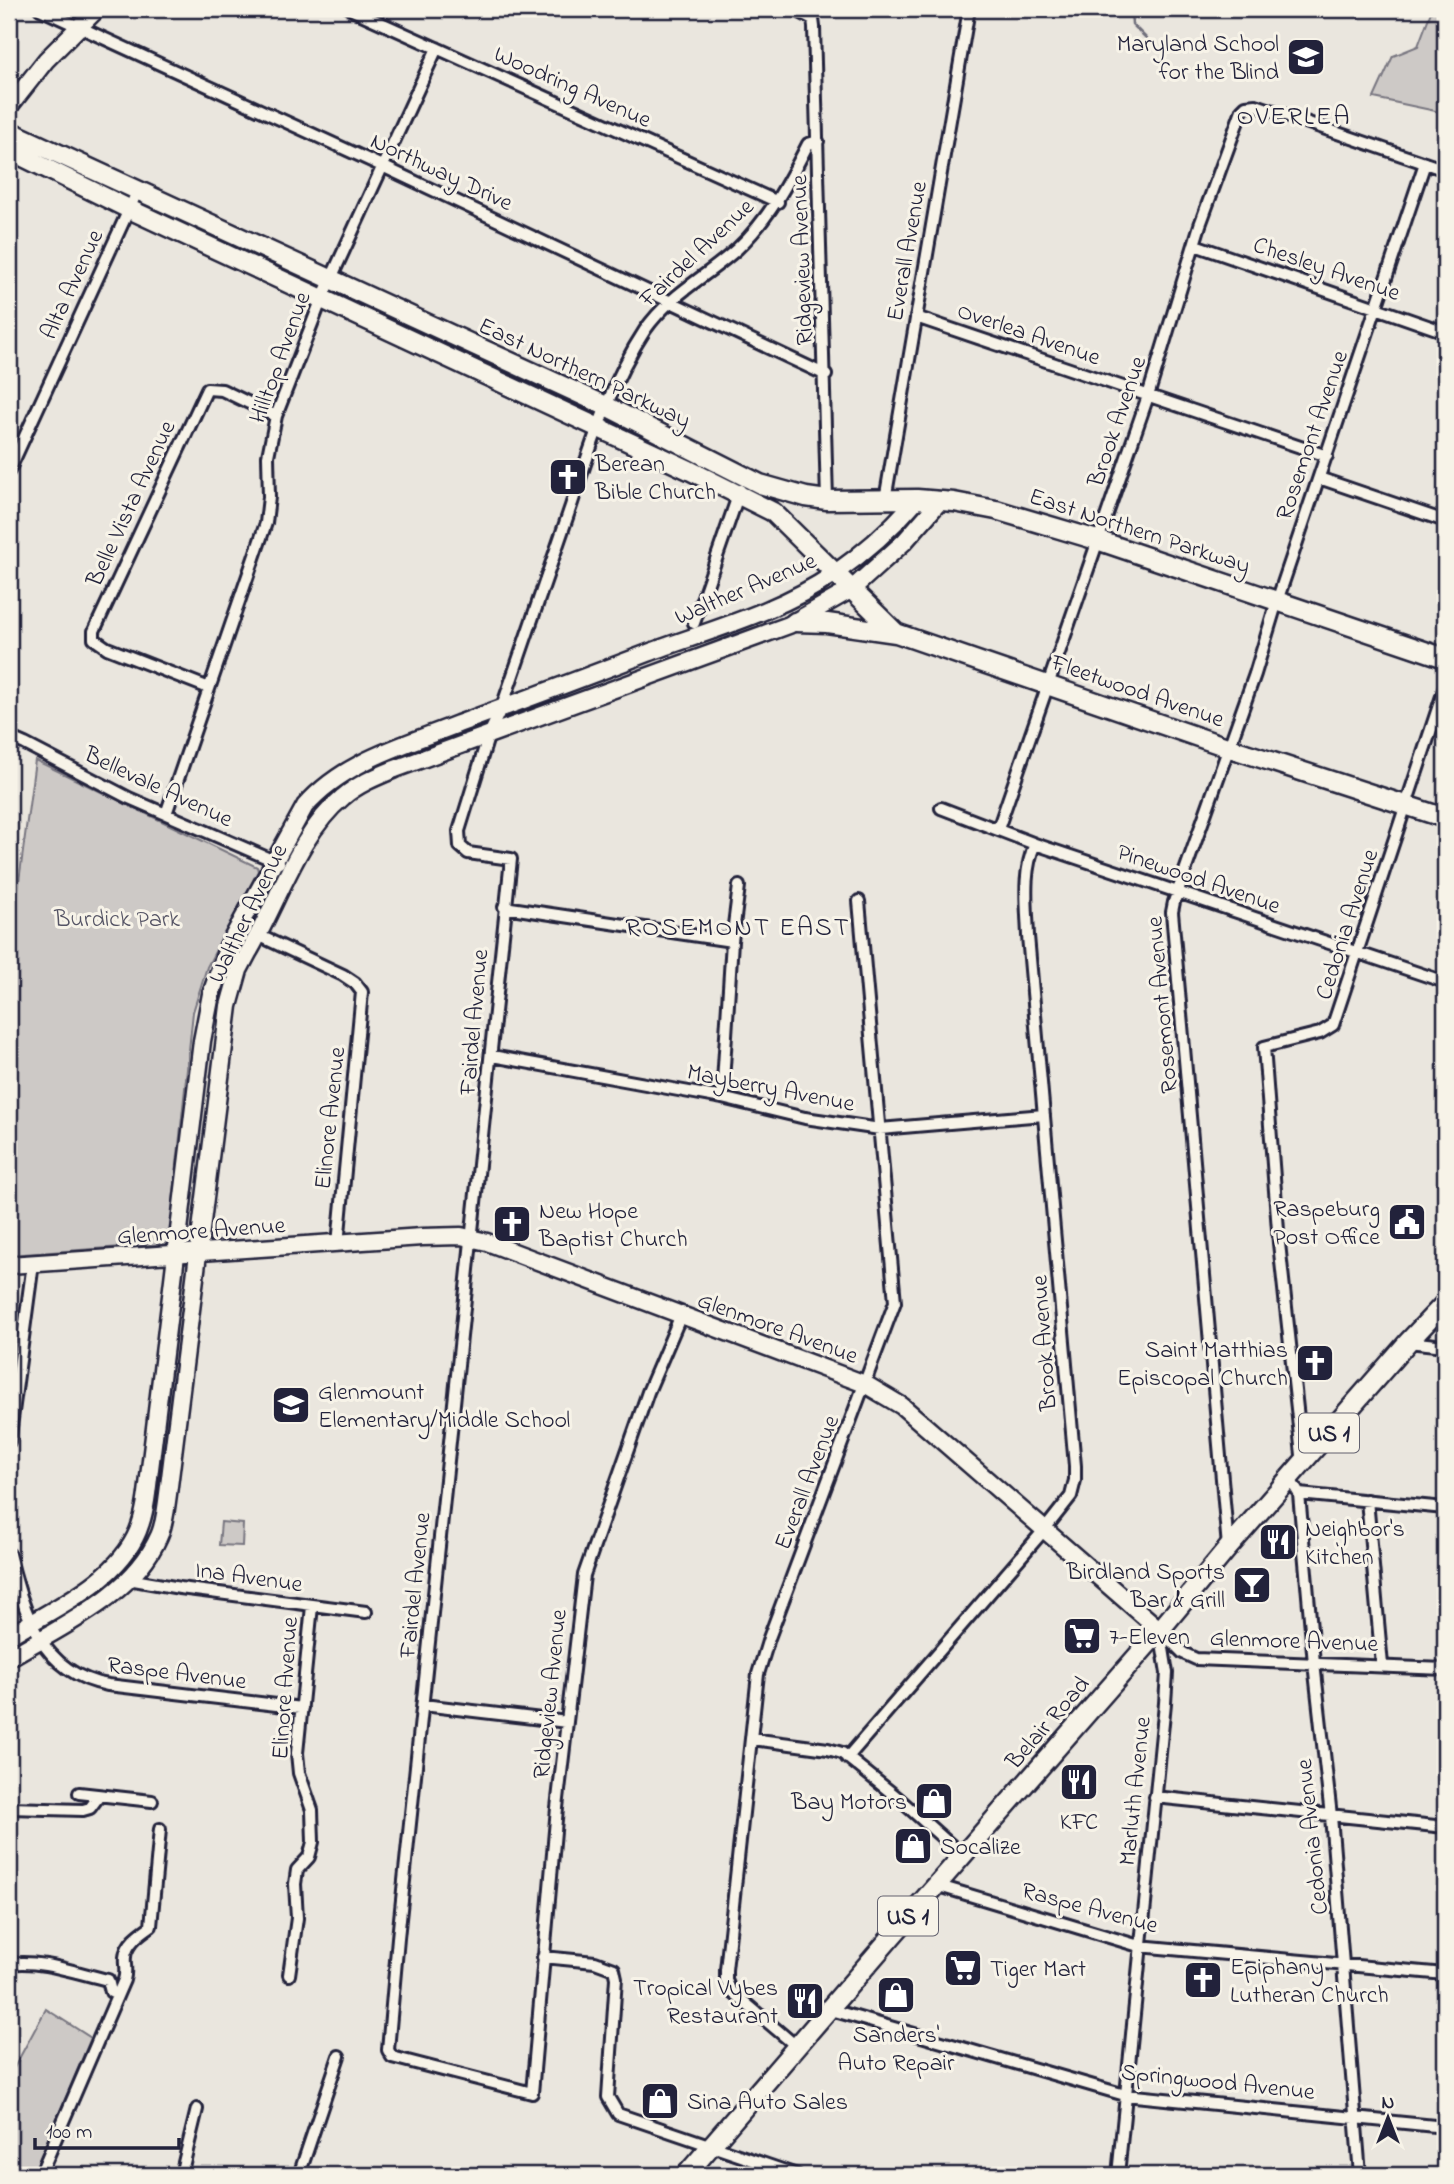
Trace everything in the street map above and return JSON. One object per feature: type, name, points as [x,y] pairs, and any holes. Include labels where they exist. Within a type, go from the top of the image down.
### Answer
[{"type":"main road","points":[[9,107],[46,61],[97,9]]},
{"type":"main road","name":"East Northern Parkway","points":[[9,131],[606,406],[745,476],[783,491],[827,500],[917,499],[996,510],[1097,540],[1445,658]]},
{"type":"main road","name":"East Northern Parkway","points":[[9,150],[129,209],[738,494],[773,512],[836,573]]},
{"type":"main road","points":[[452,359],[462,341]]},
{"type":"main road","name":"Walther Avenue","points":[[9,1636],[85,1590],[110,1571],[123,1558],[139,1529],[149,1477],[202,1041],[211,994],[228,946],[305,806],[329,782],[365,761],[759,612],[836,573],[893,526],[917,499]]},
{"type":"main road","name":"Walther Avenue","points":[[9,1658],[98,1603],[128,1579],[152,1550],[160,1534],[165,1514],[226,1021],[239,970],[294,864],[330,810],[351,791],[396,769],[795,622],[852,589],[904,542],[940,501]]},
{"type":"main road","name":"Fleetwood Avenue","points":[[836,573],[896,633],[1227,747],[1445,818]]},
{"type":"main road","points":[[795,622],[827,623],[896,633]]},
{"type":"main road","name":"Glenmore Avenue","points":[[9,1265],[422,1237],[471,1238],[505,1248],[865,1384],[902,1406],[1160,1630]]},
{"type":"main road","name":"Belair Road","points":[[686,2175],[1160,1630],[1228,1548],[1295,1487],[1303,1464],[1445,1303]]},
{"type":"street","name":"Northway Drive","points":[[40,9],[670,300],[826,375]]},
{"type":"street","name":"Woodring Avenue","points":[[350,9],[778,202]]},
{"type":"street","name":"Ridgeview Avenue","points":[[794,9],[813,19],[826,375],[827,500]]},
{"type":"street","name":"Everall Avenue","points":[[885,500],[969,9]]},
{"type":"street","name":"Hilltop Avenue","points":[[166,814],[266,523],[269,497],[268,456],[276,416],[322,298],[436,47]]},
{"type":"street","name":"Brook Avenue","points":[[998,829],[1148,396],[1200,225],[1239,116],[1246,106],[1256,105],[1425,163]]},
{"type":"street","name":"Fairdel Avenue","points":[[532,2093],[392,2057],[388,2050],[492,1056],[504,906],[511,859],[468,853],[460,846],[459,831],[489,734],[502,707],[597,427],[637,343],[654,317],[670,300],[735,250],[778,202],[808,144],[818,141]]},
{"type":"street","points":[[1425,163],[1445,170]]},
{"type":"street","name":"Rosemont Avenue","points":[[1228,1548],[1172,912],[1227,747],[1255,674],[1277,601],[1425,163]]},
{"type":"street","name":"Alta Avenue","points":[[9,471],[137,192]]},
{"type":"street","name":"Chesley Avenue","points":[[1195,245],[1445,332]]},
{"type":"street","name":"Overlea Avenue","points":[[916,317],[1327,456]]},
{"type":"street","name":"Belle Vista Avenue","points":[[209,688],[128,658],[100,644],[94,639],[98,620],[203,393],[210,388],[222,390],[276,416]]},
{"type":"street","points":[[694,623],[745,476]]},
{"type":"street","points":[[1319,478],[1445,521]]},
{"type":"street","name":"Cedonia Avenue","points":[[1303,1464],[1279,1243],[1264,1047],[1320,1033],[1334,1025],[1445,687]]},
{"type":"street","name":"Bellevale Avenue","points":[[9,737],[166,814],[283,865],[294,864]]},
{"type":"street","name":"Pinewood Avenue","points":[[942,808],[1035,844],[1445,982]]},
{"type":"street","name":"Brook Avenue","points":[[847,1758],[1045,1529],[1071,1496],[1075,1480],[1027,911],[1029,859],[1035,844]]},
{"type":"street","points":[[722,1098],[732,941],[739,886]]},
{"type":"street","name":"Everall Avenue","points":[[796,2046],[735,1996],[726,1980],[754,1698],[762,1656],[895,1302],[859,901]]},
{"type":"street","points":[[504,906],[732,941]]},
{"type":"street","name":"Elinore Avenue","points":[[258,935],[342,975],[360,989],[362,995],[338,1244]]},
{"type":"street","name":"Mayberry Avenue","points":[[492,1056],[722,1098],[805,1118],[880,1129],[1044,1115]]},
{"type":"street","points":[[9,1442],[33,1263]]},
{"type":"street","name":"Ridgeview Avenue","points":[[532,2093],[543,1957],[584,1575],[648,1392],[681,1315]]},
{"type":"street","points":[[1408,1342],[1445,1346]]},
{"type":"street","points":[[1295,1487],[1367,1500],[1445,1507]]},
{"type":"street","name":"Cedonia Avenue","points":[[1295,1487],[1345,1964],[1360,2175]]},
{"type":"street","points":[[1367,1500],[1382,1665]]},
{"type":"street","points":[[9,1554],[30,1623]]},
{"type":"street","name":"Ina Avenue","points":[[128,1579],[366,1612]]},
{"type":"street","name":"Elinore Avenue","points":[[289,1975],[297,1918],[297,1870],[309,1857],[313,1842],[312,1811],[299,1773],[296,1753],[312,1606]]},
{"type":"street","name":"Raspe Avenue","points":[[30,1623],[40,1639],[69,1672],[94,1682],[302,1707]]},
{"type":"street","name":"Glenmore Avenue","points":[[1160,1630],[1183,1653],[1196,1659],[1382,1665],[1445,1670]]},
{"type":"street","name":"Marluth Avenue","points":[[1118,2175],[1165,1703],[1166,1662],[1160,1630]]},
{"type":"street","points":[[1166,1662],[1171,1656],[1183,1653]]},
{"type":"street","points":[[423,1705],[567,1722]]},
{"type":"street","points":[[752,1739],[828,1748],[842,1754],[898,1798],[962,1855]]},
{"type":"street","points":[[79,1793],[152,1801]]},
{"type":"street","points":[[9,1808],[70,1811],[90,1808],[99,1796]]},
{"type":"street","points":[[1154,1797],[1445,1827]]},
{"type":"street","points":[[40,2175],[127,1972],[126,1953],[132,1942],[151,1926],[160,1829]]},
{"type":"street","name":"Raspe Avenue","points":[[936,1885],[1139,1946],[1445,1975]]},
{"type":"street","points":[[543,1957],[595,1962],[614,1969],[616,1978],[608,2097],[618,2114],[797,2175]]},
{"type":"street","points":[[9,1964],[27,1962],[52,1966],[107,1980],[111,1992],[117,1995]]},
{"type":"street","name":"Springwood Avenue","points":[[828,2009],[1125,2095],[1445,2127]]},
{"type":"street","points":[[299,2175],[339,2056]]},
{"type":"street","points":[[181,2175],[197,2109]]},
{"type":"green space","points":[[1432,9],[1445,9],[1445,113],[1374,98],[1393,56],[1418,46]]},
{"type":"green space","name":"Burdick Park","points":[[35,760],[257,867],[258,871],[207,967],[193,1012],[169,1241],[165,1244],[9,1255],[9,957]]},
{"type":"green space","points":[[221,1522],[243,1524],[242,1546],[219,1545]]},
{"type":"green space","points":[[46,2009],[91,2038],[33,2175],[9,2175],[9,2077]]},
{"type":"waterway","points":[[1131,9],[1132,24],[1147,39],[1148,50]]},
{"type":"place","name":"Maryland School for the Blind","points":[[1306,57]]},
{"type":"place","name":"Berean Bible Church","points":[[568,477]]},
{"type":"place","name":"Raspeburg Post Office","points":[[1407,1222]]},
{"type":"place","name":"New Hope Baptist Church","points":[[512,1224]]},
{"type":"place","name":"Saint Matthias Episcopal Church","points":[[1315,1363]]},
{"type":"place","name":"Glenmount Elementary/Middle School","points":[[291,1405]]},
{"type":"place","name":"Neighbor's Kitchen","points":[[1278,1542]]},
{"type":"place","name":"Birdland Sports Bar & Grill","points":[[1252,1585]]},
{"type":"place","name":"7-Eleven","points":[[1082,1636]]},
{"type":"place","name":"KFC","points":[[1079,1782]]},
{"type":"place","name":"Bay Motors","points":[[934,1801]]},
{"type":"place","name":"Socalize","points":[[913,1846]]},
{"type":"place","name":"Tiger Mart","points":[[963,1968]]},
{"type":"place","name":"Epiphany Lutheran Church","points":[[1203,1980]]},
{"type":"place","name":"Sanders' Auto Repair","points":[[896,1995]]},
{"type":"place","name":"Tropical Vybes Restaurant","points":[[805,2001]]},
{"type":"place","name":"Sina Auto Sales","points":[[660,2101]]},
{"type":"district","name":"OVERLEA","points":[[1294,115]]},
{"type":"district","name":"ROSEMONT EAST","points":[[738,926]]}]
